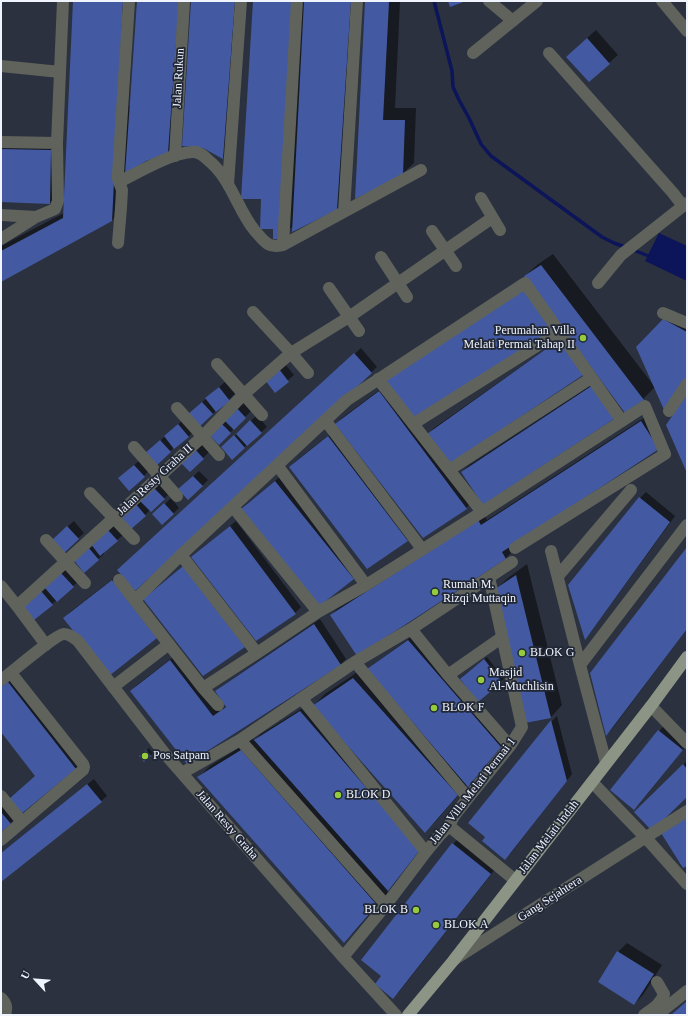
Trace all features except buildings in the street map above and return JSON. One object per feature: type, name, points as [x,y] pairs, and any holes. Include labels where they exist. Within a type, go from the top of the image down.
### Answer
[{"type":"main road","name":"Jalan Melati Indah","points":[[408,1015],[453,961],[651,706],[687,657]]},
{"type":"street","points":[[1,239],[36,217],[55,209],[58,201],[57,143],[62,1]]},
{"type":"street","points":[[118,243],[122,190],[118,174],[129,1]]},
{"type":"street","name":"Jalan Rukun","points":[[175,156],[184,1]]},
{"type":"street","points":[[228,184],[241,1]]},
{"type":"street","points":[[283,244],[298,1]]},
{"type":"street","points":[[344,211],[358,1]]},
{"type":"street","points":[[489,1],[513,21]]},
{"type":"street","points":[[662,1],[687,31]]},
{"type":"street","points":[[473,53],[513,21],[532,2]]},
{"type":"street","points":[[549,53],[685,205],[621,255],[598,283]]},
{"type":"street","points":[[1,66],[60,72]]},
{"type":"street","points":[[1,142],[57,143]]},
{"type":"street","points":[[119,182],[166,159],[196,152],[204,156],[215,165],[228,184],[250,224],[258,234],[269,244],[278,246],[422,170]]},
{"type":"street","points":[[480,198],[500,230]]},
{"type":"street","points":[[1,216],[36,217]]},
{"type":"street","name":"Jalan Resty Graha II","points":[[17,606],[160,476],[244,395],[291,353],[349,317],[492,218]]},
{"type":"street","points":[[432,231],[456,266]]},
{"type":"street","points":[[381,257],[407,297]]},
{"type":"street","points":[[135,600],[346,400],[526,283],[622,421]]},
{"type":"street","points":[[329,288],[359,331]]},
{"type":"street","points":[[253,312],[308,373]]},
{"type":"street","points":[[663,312],[687,323]]},
{"type":"street","points":[[413,424],[560,332]]},
{"type":"street","points":[[217,364],[262,415]]},
{"type":"street","points":[[449,470],[591,378]]},
{"type":"street","points":[[378,379],[482,512]]},
{"type":"street","points":[[669,411],[687,384]]},
{"type":"street","points":[[203,688],[318,612],[366,585],[482,512],[645,406],[665,454],[515,548]]},
{"type":"street","points":[[177,408],[219,455]]},
{"type":"street","points":[[325,420],[422,549]]},
{"type":"street","points":[[134,447],[176,496]]},
{"type":"street","points":[[277,465],[366,585]]},
{"type":"street","points":[[558,576],[631,490]]},
{"type":"street","points":[[90,493],[115,517],[134,539]]},
{"type":"street","points":[[233,507],[318,612]]},
{"type":"street","points":[[580,665],[687,525]]},
{"type":"street","points":[[46,540],[85,583]]},
{"type":"street","points":[[551,551],[606,763]]},
{"type":"street","points":[[181,555],[257,653]]},
{"type":"street","points":[[182,773],[240,740],[355,662],[411,629],[512,562]]},
{"type":"street","name":"Jalan Villa Melati Permai 1","points":[[343,956],[386,905],[426,852],[449,826],[454,816],[510,746],[522,727],[489,577]]},
{"type":"street","points":[[119,580],[203,688],[218,705]]},
{"type":"street","points":[[1,586],[46,645],[6,677],[83,764],[84,767],[83,770],[1,840]]},
{"type":"street","points":[[411,629],[448,675],[510,746]]},
{"type":"street","name":"Jalan Resty Graha","points":[[46,645],[62,634],[72,636],[78,642],[165,754],[396,1015]]},
{"type":"street","points":[[448,675],[502,638]]},
{"type":"street","points":[[113,687],[169,644]]},
{"type":"street","points":[[355,662],[468,798]]},
{"type":"street","points":[[302,699],[426,852]]},
{"type":"street","points":[[651,706],[687,743]]},
{"type":"street","points":[[240,740],[386,905]]},
{"type":"street","points":[[592,782],[686,881]]},
{"type":"street","points":[[1,796],[22,822]]},
{"type":"street","name":"Gang Sejahtera","points":[[453,961],[687,811]]},
{"type":"street","points":[[449,826],[515,880]]},
{"type":"street","points":[[644,1015],[660,1003],[663,998],[664,994],[657,982]]},
{"type":"street","points":[[657,1015],[687,991]]},
{"type":"street","points":[[1,998],[5,1002],[7,1008],[5,1015]]},
{"type":"shaded area","points":[[659,233],[687,246],[687,281],[645,261]]},
{"type":"waterway","points":[[434,1],[452,71],[453,87],[481,144],[491,156],[602,237],[625,247]]},
{"type":"waterway","points":[[631,249],[651,257]]},
{"type":"place","name":"Perumahan Villa Melati Permai Tahap II","points":[[583,338]]},
{"type":"place","name":"Rumah M. Rizqi Muttaqin","points":[[435,592]]},
{"type":"place","name":"BLOK G","points":[[522,653]]},
{"type":"place","name":"Masjid Al-Muchlisin","points":[[481,680]]},
{"type":"place","name":"BLOK F","points":[[434,708]]},
{"type":"place","name":"Pos Satpam","points":[[145,756]]},
{"type":"place","name":"BLOK D","points":[[338,795]]},
{"type":"place","name":"BLOK B","points":[[416,910]]},
{"type":"place","name":"BLOK A","points":[[436,925]]}]
